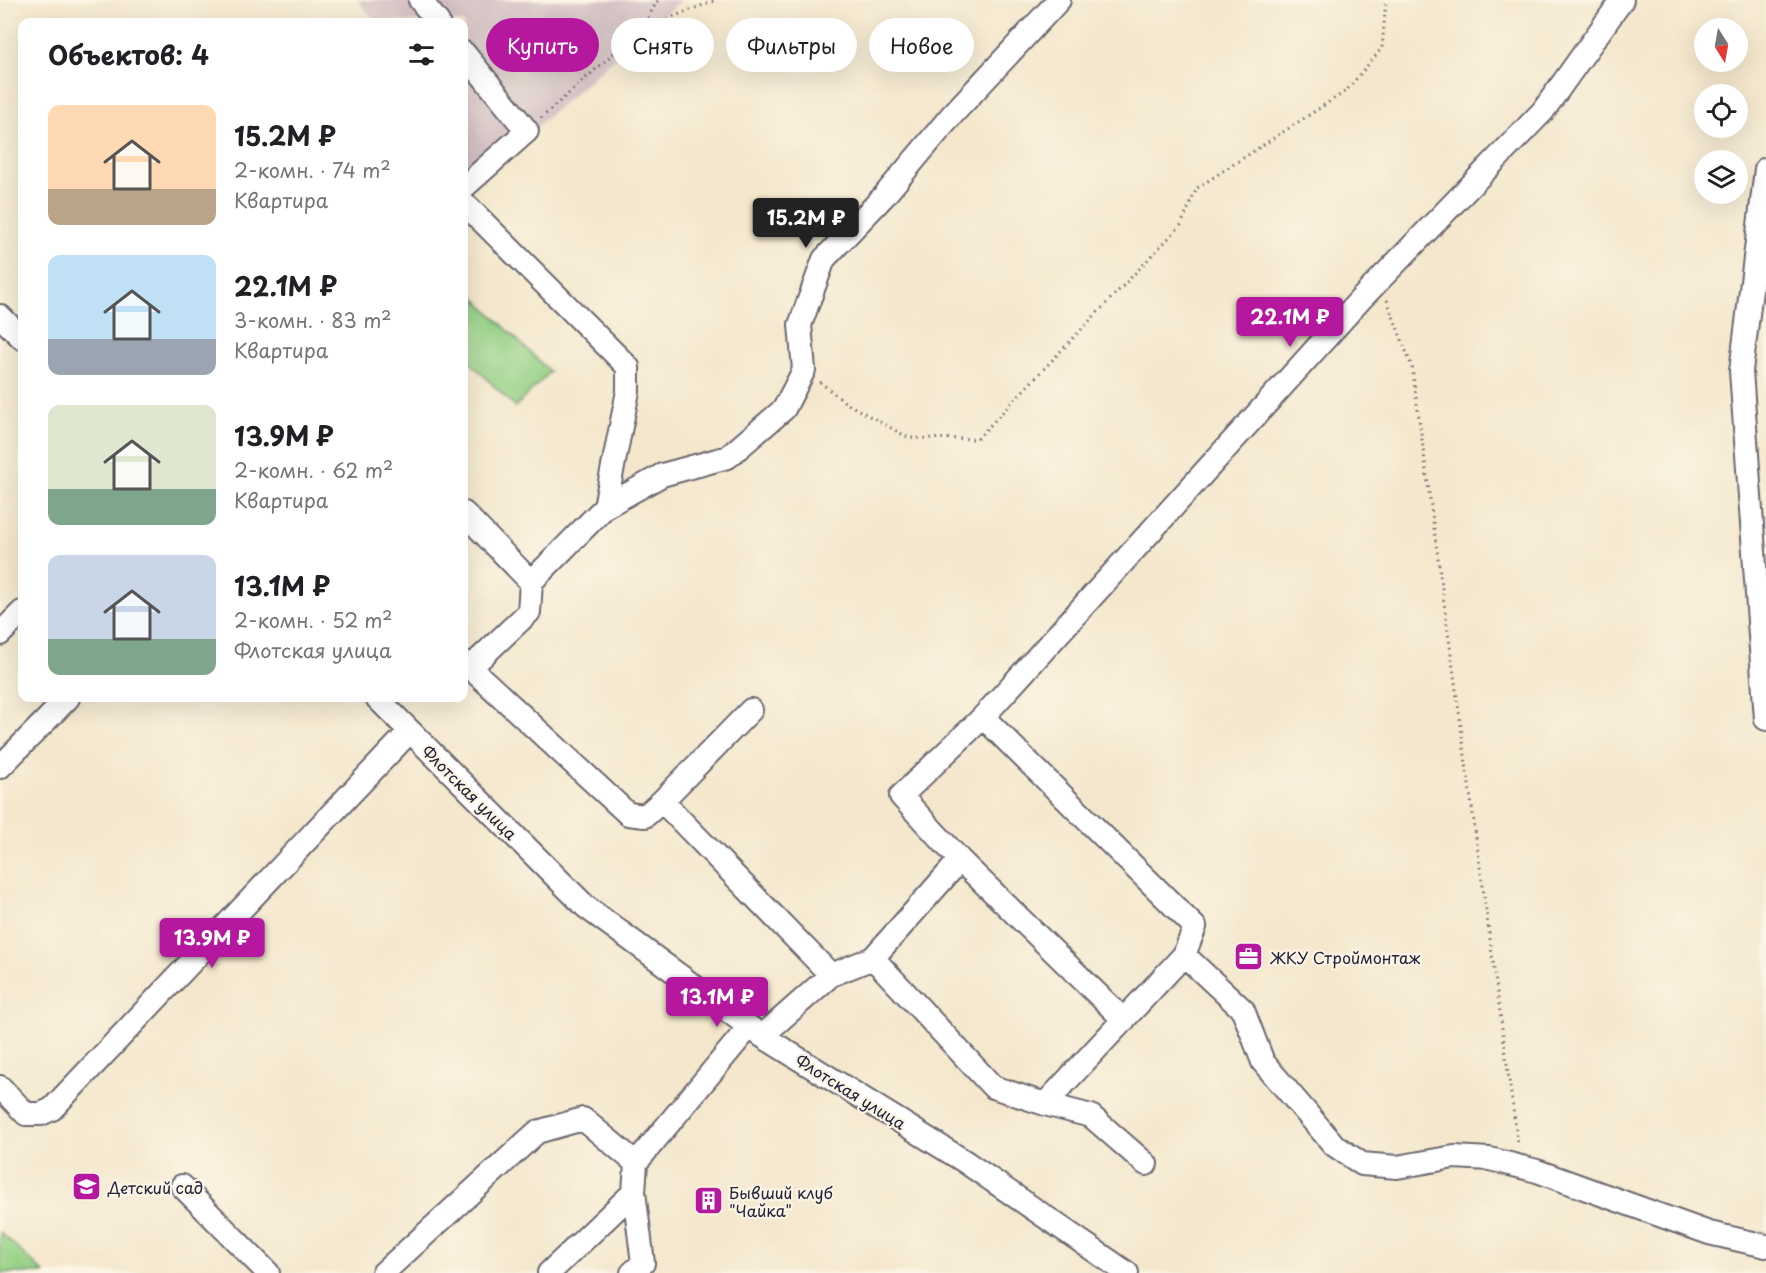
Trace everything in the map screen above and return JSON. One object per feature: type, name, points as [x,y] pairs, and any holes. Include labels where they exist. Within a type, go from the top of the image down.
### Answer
[{"type":"street","points":[[420,0],[435,18]]},
{"type":"street","points":[[468,664],[529,612],[531,582],[605,507],[662,475],[728,457],[784,409],[804,370],[800,325],[824,259],[884,196],[951,116],[1059,0]]},
{"type":"street","points":[[1124,1020],[960,860],[901,796],[982,717],[1377,283],[1543,111],[1622,0]]},
{"type":"street","points":[[468,58],[527,131],[468,183]]},
{"type":"street","points":[[1766,169],[1742,371],[1766,719]]},
{"type":"street","points":[[468,207],[628,367],[628,391],[605,507]]},
{"type":"street","points":[[0,316],[18,334]]},
{"type":"street","points":[[468,517],[531,582]]},
{"type":"street","points":[[0,634],[18,616]]},
{"type":"street","points":[[468,666],[628,814],[645,816],[751,710]]},
{"type":"street","points":[[0,767],[64,702]]},
{"type":"street","name":"Флотская улица","points":[[381,702],[586,907],[756,1031],[964,1161],[1127,1273]]},
{"type":"street","points":[[982,717],[1195,927],[1184,955],[1045,1104]]},
{"type":"street","points":[[0,1087],[26,1114],[41,1114],[52,1109],[410,731]]},
{"type":"street","points":[[662,801],[831,975]]},
{"type":"street","points":[[632,1273],[643,1263],[633,1192],[636,1163],[756,1031],[831,975],[873,958],[960,860]]},
{"type":"street","points":[[1184,955],[1243,1010],[1263,1062],[1334,1145],[1362,1164],[1397,1167],[1454,1157],[1490,1159],[1521,1167],[1708,1233],[1766,1246]]},
{"type":"street","points":[[873,958],[993,1087],[1091,1116],[1146,1164]]},
{"type":"street","points":[[383,1273],[537,1132],[583,1119],[636,1163]]},
{"type":"street","points":[[182,1186],[268,1273]]},
{"type":"street","points":[[549,1273],[633,1192]]},
{"type":"path","points":[[647,18],[658,0]]},
{"type":"path","points":[[669,18],[716,0]]},
{"type":"path","points":[[804,370],[846,403],[909,438],[977,439],[1181,225],[1197,188],[1346,91],[1382,48],[1386,0]]},
{"type":"path","points":[[527,131],[611,56]]},
{"type":"path","points":[[1377,283],[1392,309],[1412,367],[1521,1167]]},
{"type":"shaded area","points":[[358,0],[681,0],[660,18],[611,18],[611,61],[599,72],[599,18],[486,18],[486,72],[599,72],[468,186],[468,18],[373,18]]},
{"type":"green space","points":[[468,293],[550,372],[515,407],[468,360]]},
{"type":"green space","points":[[0,1232],[44,1273],[0,1273]]},
{"type":"place","name":"ЖКУ Строймонтаж","points":[[1249,957]]},
{"type":"place","name":"Детский сад","points":[[87,1187]]},
{"type":"place","name":"Бывший клуб \"Чайка\"","points":[[708,1201]]}]
